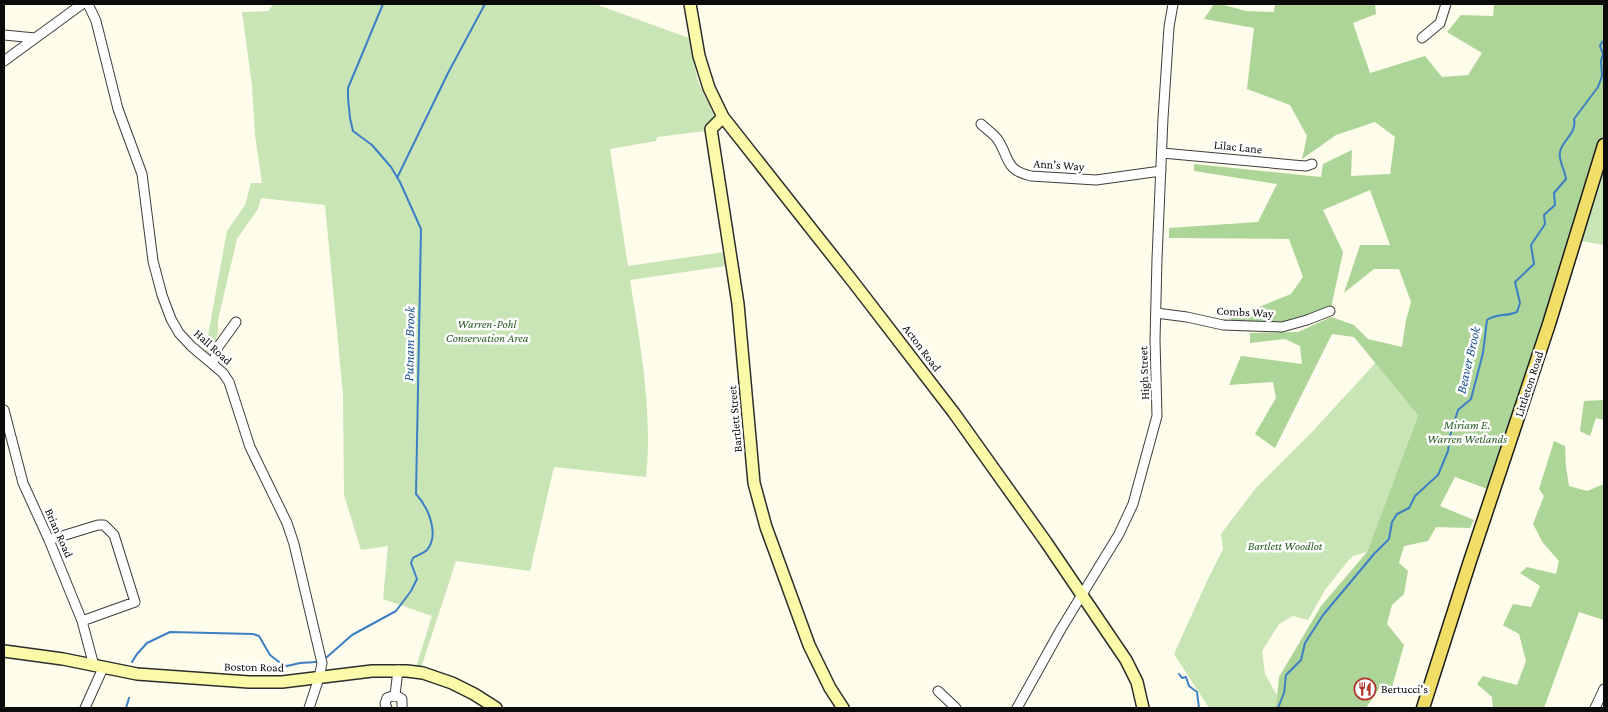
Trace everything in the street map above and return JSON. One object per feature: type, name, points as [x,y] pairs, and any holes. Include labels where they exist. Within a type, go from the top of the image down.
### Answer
[{"type":"main road","name":"Acton Road","points":[[690,4],[698,56],[709,88],[723,117],[954,412],[1126,660],[1137,682],[1143,708]]},
{"type":"main road","name":"Bartlett Street","points":[[723,117],[711,129],[738,304],[754,483],[766,527],[809,645],[830,688],[843,708]]},
{"type":"main road","name":"Littleton Road","points":[[1423,708],[1549,324],[1604,145]]},
{"type":"main road","name":"Boston Road","points":[[4,651],[63,659],[137,674],[249,682],[282,682],[372,671],[398,670],[423,673],[452,683],[496,708]]},
{"type":"street","points":[[4,61],[82,4]]},
{"type":"street","name":"Hall Road","points":[[88,4],[96,21],[118,109],[142,174],[153,261],[171,319],[179,333],[191,346],[223,372],[229,382],[250,448],[287,523],[294,544],[322,664],[309,708]]},
{"type":"street","name":"High Street","points":[[1018,708],[1061,629],[1119,534],[1133,504],[1157,416],[1156,313],[1161,171],[1169,27],[1173,4]]},
{"type":"street","points":[[1422,38],[1440,23],[1446,4]]},
{"type":"street","points":[[4,35],[35,38]]},
{"type":"street","name":"Ann's Way","points":[[980,124],[998,140],[1010,166],[1021,174],[1096,180],[1161,171]]},
{"type":"street","name":"Lilac Lane","points":[[1162,153],[1306,166],[1312,164]]},
{"type":"street","name":"Combs Way","points":[[1156,313],[1186,317],[1224,326],[1282,327],[1330,311]]},
{"type":"street","points":[[213,364],[218,347],[236,322]]},
{"type":"street","name":"Brian Road","points":[[4,410],[23,483],[49,540],[82,621],[98,667]]},
{"type":"street","points":[[49,540],[98,525],[104,525],[114,536],[135,602],[82,621]]},
{"type":"street","points":[[85,708],[98,667]]},
{"type":"street","points":[[395,695],[398,670]]},
{"type":"street","points":[[1595,708],[1604,689]]},
{"type":"street","points":[[938,691],[956,708]]},
{"type":"street","points":[[387,708],[385,704],[387,698],[395,695]]},
{"type":"street","points":[[395,695],[402,699],[402,708]]},
{"type":"green space","name":"Warren-Pohl Conservation Area","points":[[273,4],[595,4],[689,38],[698,82],[714,115],[714,119],[706,131],[657,137],[656,141],[610,149],[628,266],[724,252],[726,266],[630,280],[647,403],[648,452],[646,477],[554,467],[530,571],[456,561],[421,668],[416,667],[432,616],[383,599],[388,546],[361,550],[344,495],[343,395],[325,205],[261,198],[258,209],[237,239],[218,320],[218,332],[212,357],[205,352],[227,231],[245,205],[251,183],[262,183],[242,12],[269,11]]},
{"type":"green space","name":"Miriam E. Warren Wetlands","points":[[1214,4],[1246,11],[1274,12],[1275,4],[1375,4],[1376,14],[1353,23],[1370,73],[1425,56],[1442,77],[1468,75],[1482,53],[1447,32],[1461,15],[1493,16],[1494,4],[1604,4],[1604,145],[1493,491],[1455,477],[1440,506],[1474,520],[1470,528],[1436,527],[1428,541],[1404,546],[1399,563],[1408,571],[1404,594],[1392,605],[1387,624],[1404,645],[1392,687],[1380,687],[1366,708],[1276,708],[1279,677],[1321,606],[1367,552],[1418,415],[1354,337],[1332,334],[1275,448],[1255,434],[1276,398],[1273,382],[1229,385],[1241,356],[1302,364],[1300,346],[1285,339],[1250,343],[1250,333],[1298,332],[1331,317],[1354,325],[1368,339],[1402,347],[1411,302],[1399,269],[1374,269],[1344,293],[1360,245],[1390,245],[1370,190],[1323,210],[1343,252],[1331,308],[1282,327],[1249,325],[1229,319],[1291,294],[1303,277],[1289,239],[1169,238],[1169,228],[1258,222],[1277,184],[1194,171],[1194,164],[1321,177],[1323,164],[1352,150],[1351,176],[1390,174],[1395,137],[1375,122],[1336,135],[1302,159],[1307,136],[1290,105],[1247,89],[1254,28],[1204,19]]},
{"type":"green space","points":[[1604,168],[1604,245],[1581,241]]},
{"type":"green space","name":"Bartlett Woodlot","points":[[1380,358],[1427,390],[1367,552],[1353,556],[1348,561],[1325,590],[1308,620],[1293,616],[1279,624],[1262,651],[1265,674],[1278,697],[1277,708],[1209,708],[1174,654],[1223,549],[1221,534],[1255,489],[1311,433]]},
{"type":"green space","points":[[1604,400],[1604,420],[1596,418],[1590,436],[1580,431],[1584,401]]},
{"type":"green space","points":[[1554,441],[1565,446],[1569,486],[1587,491],[1604,484],[1604,620],[1579,612],[1544,708],[1493,708],[1492,697],[1477,684],[1483,676],[1517,685],[1526,661],[1519,634],[1503,625],[1513,604],[1531,607],[1540,586],[1520,573],[1527,567],[1556,574],[1559,561],[1543,543],[1533,524],[1544,496],[1539,489]]},
{"type":"waterway","name":"Putnam Brook","points":[[327,657],[352,635],[396,611],[411,591],[417,579],[411,563],[413,558],[427,550],[431,544],[432,536],[431,521],[428,513],[416,494],[421,229],[400,182],[391,167],[372,145],[353,131],[348,98],[348,88],[383,4]]},
{"type":"waterway","points":[[397,178],[448,73],[485,4]]},
{"type":"waterway","name":"Beaver Brook","points":[[1278,708],[1284,693],[1286,675],[1301,660],[1305,643],[1323,615],[1389,539],[1392,522],[1397,514],[1409,508],[1415,496],[1438,475],[1448,451],[1450,436],[1458,410],[1471,399],[1483,353],[1487,320],[1494,316],[1517,312],[1520,303],[1515,282],[1534,264],[1531,245],[1545,224],[1544,215],[1555,205],[1554,193],[1566,179],[1560,158],[1561,148],[1573,129],[1574,119],[1598,87],[1602,76],[1601,61],[1603,54],[1600,46],[1604,41]]},
{"type":"waterway","name":"Putnam Brook","points":[[132,662],[147,643],[170,632],[253,634],[259,636],[270,655],[283,665],[316,662]]},
{"type":"waterway","points":[[1179,674],[1182,678],[1186,677],[1189,686],[1197,692],[1199,708]]},
{"type":"waterway","name":"Putnam Brook","points":[[126,708],[129,698]]},
{"type":"place","name":"Bertucci's","points":[[1365,689]]}]
